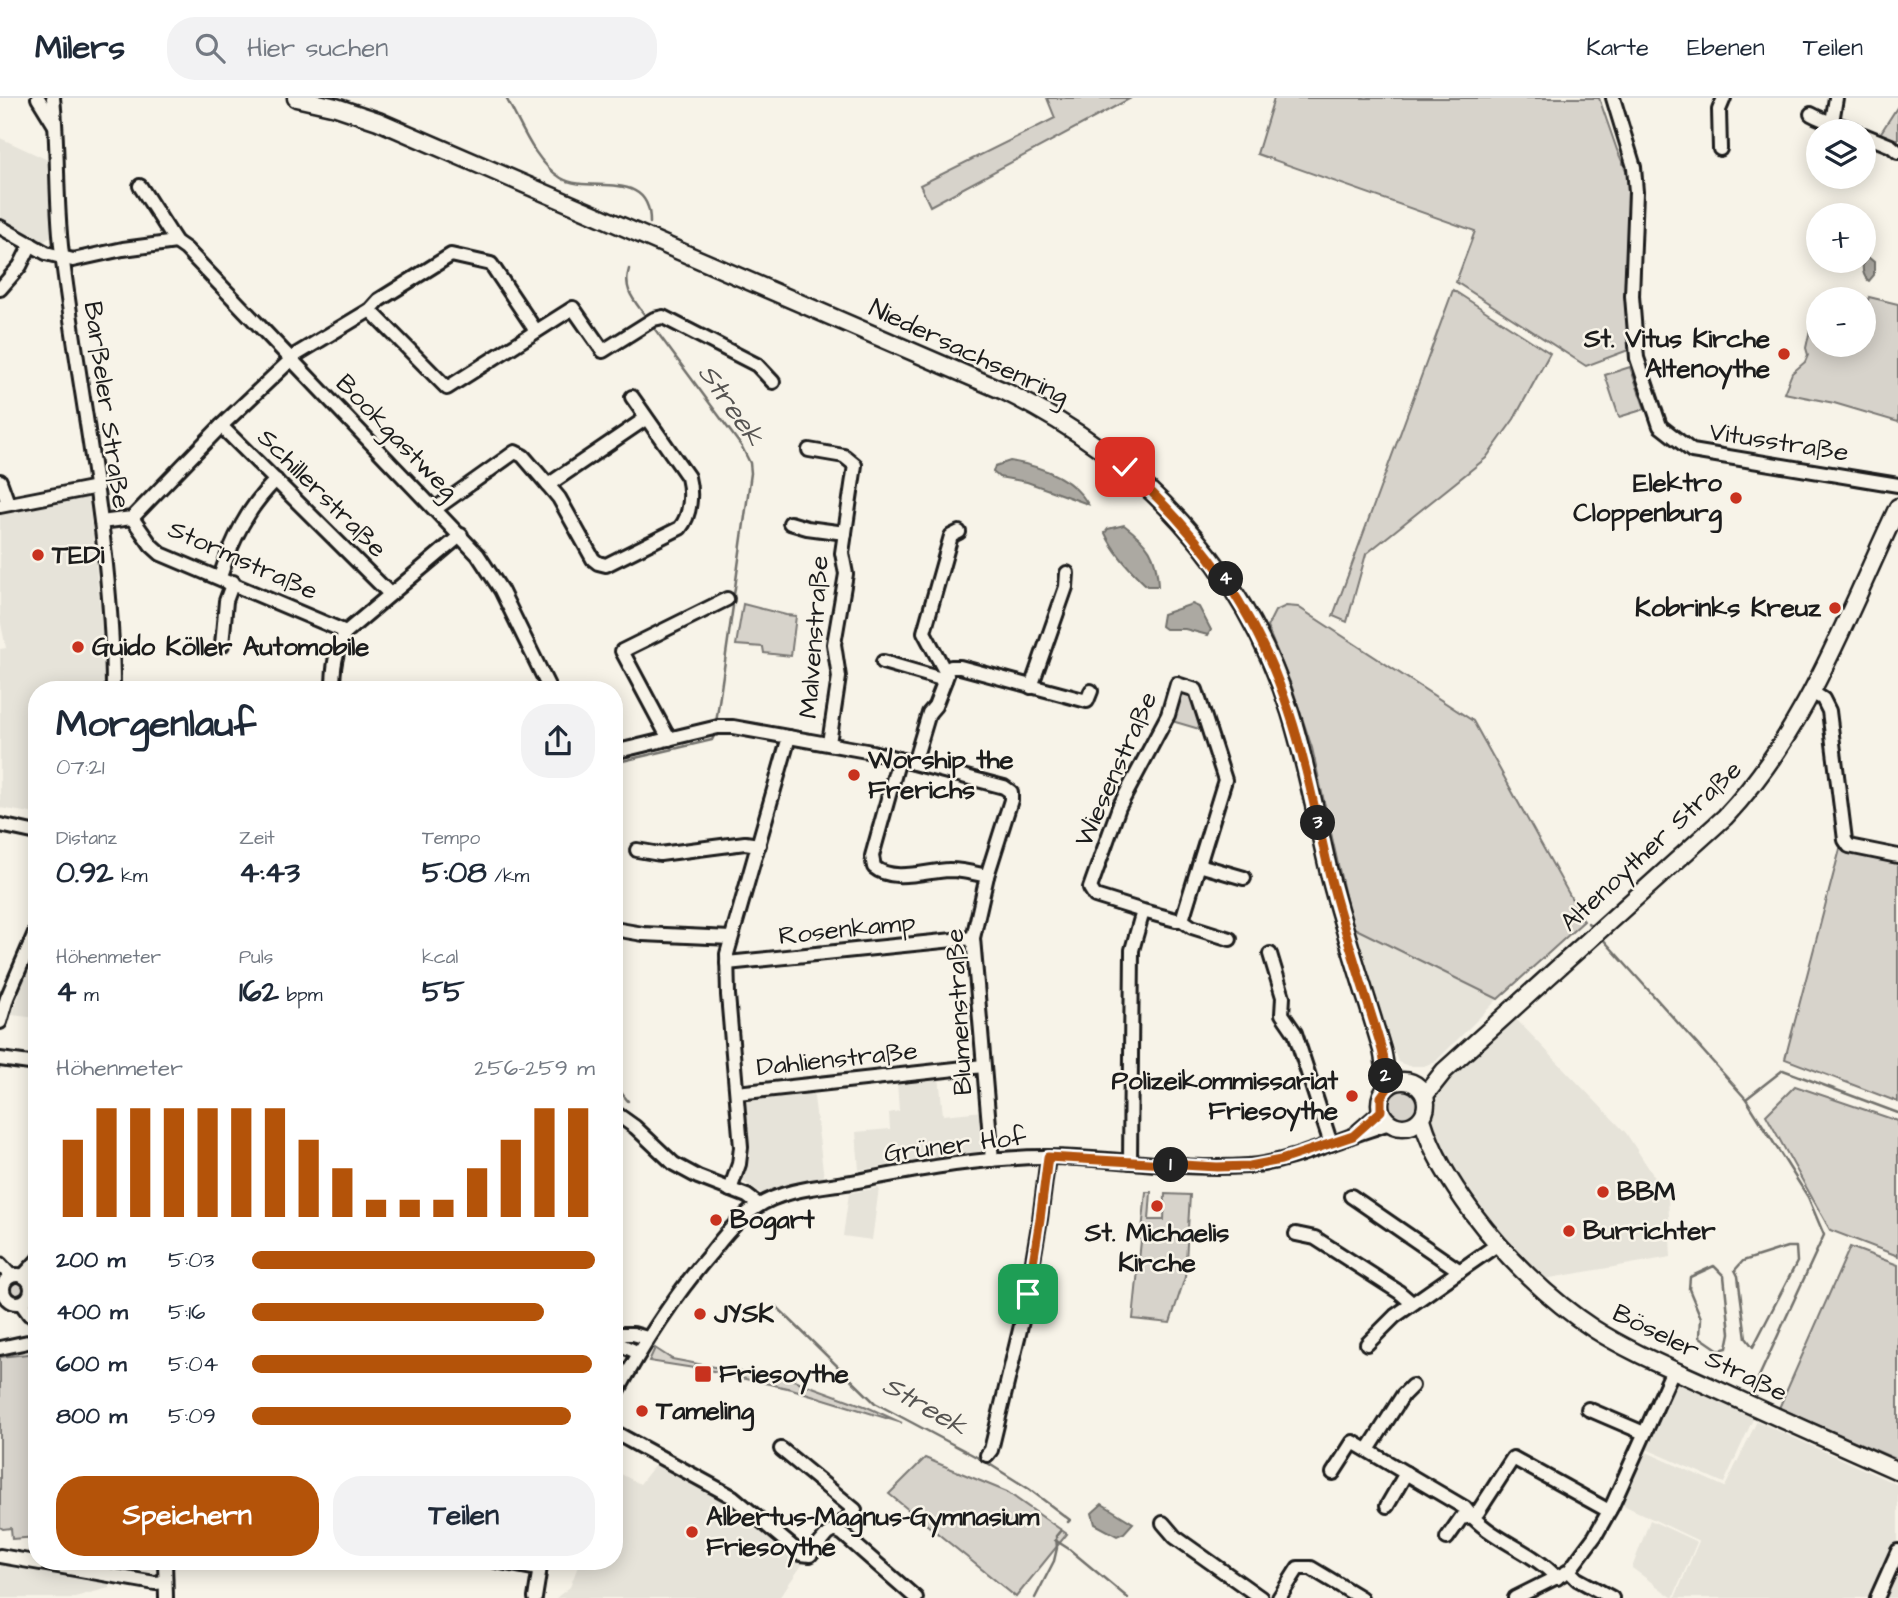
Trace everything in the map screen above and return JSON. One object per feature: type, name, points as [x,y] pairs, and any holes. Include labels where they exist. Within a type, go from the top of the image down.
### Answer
[{"type":"main road","name":"Niedersachsenring","points":[[296,98],[336,107],[378,121],[1006,392],[1040,408],[1083,435],[1125,467],[1158,497],[1220,570],[1259,636],[1276,674],[1301,749],[1331,880],[1365,999],[1383,1053],[1408,1087]]},
{"type":"main road","name":"Altenoyther Straße","points":[[1408,1087],[1444,1071],[1717,825],[1744,797],[1780,750],[1812,692],[1898,507]]},
{"type":"main road","points":[[1408,1087],[1427,1108],[1415,1123],[1402,1128],[1385,1117],[1381,1097],[1408,1087]]},
{"type":"main road","name":"Böseler Straße","points":[[1415,1123],[1463,1199],[1498,1244],[1539,1285],[1594,1329],[1642,1356],[1898,1471]]},
{"type":"street","name":"Barßeler Straße","points":[[38,98],[56,128]]},
{"type":"street","name":"Barßeler Straße","points":[[53,98],[62,258],[97,487],[113,681]]},
{"type":"street","name":"Vitusstraße","points":[[1613,98],[1634,167],[1636,192],[1632,286],[1637,358],[1660,426],[1692,450],[1898,485]]},
{"type":"street","points":[[1720,149],[1719,110],[1724,98]]},
{"type":"street","points":[[1832,119],[1836,98]]},
{"type":"street","points":[[1811,114],[1820,119]]},
{"type":"street","points":[[1876,140],[1898,152]]},
{"type":"street","name":"Bookgastweg","points":[[140,186],[176,242],[186,248],[461,535],[499,586],[546,681]]},
{"type":"street","points":[[0,227],[46,253],[73,260],[123,249],[176,242]]},
{"type":"street","points":[[0,289],[20,266],[31,244]]},
{"type":"street","points":[[101,522],[132,518],[221,426],[292,359],[452,255],[491,264],[536,331]]},
{"type":"street","points":[[370,310],[447,388],[573,308],[603,351],[653,318],[663,317],[757,365],[773,382]]},
{"type":"street","points":[[435,509],[515,452],[523,456],[559,498],[593,559],[598,563],[606,565],[681,528],[686,522],[688,511],[691,489],[688,477],[632,397]]},
{"type":"street","points":[[548,485],[645,419]]},
{"type":"street","name":"Schillerstraße","points":[[221,426],[390,594]]},
{"type":"street","name":"Malvenstraße","points":[[808,450],[844,456],[855,464],[842,553],[846,574],[834,644],[839,677],[829,743]]},
{"type":"street","points":[[220,577],[228,552],[252,507],[276,480]]},
{"type":"street","points":[[0,481],[4,505],[97,487]]},
{"type":"street","name":"Stormstraße","points":[[132,518],[151,545],[161,554],[233,582],[346,632]]},
{"type":"street","name":"Malvenstraße","points":[[790,523],[845,533]]},
{"type":"street","points":[[945,675],[924,632],[951,536],[959,532]]},
{"type":"street","points":[[332,681],[338,646],[346,632],[461,535]]},
{"type":"street","points":[[1031,687],[1066,587],[1067,573]]},
{"type":"street","points":[[222,645],[226,601],[233,582]]},
{"type":"street","points":[[669,739],[622,651],[727,599]]},
{"type":"street","points":[[883,662],[945,675]]},
{"type":"street","points":[[623,750],[715,728],[733,727],[829,743],[914,763],[929,713],[935,706],[945,675],[951,667],[960,667],[1087,701],[1091,691]]},
{"type":"street","name":"Wiesenstraße","points":[[1182,920],[1225,780],[1196,690],[1177,684],[1168,715],[1119,807],[1090,888],[1095,896],[1182,920],[1192,927],[1230,939]]},
{"type":"street","points":[[1812,692],[1823,699],[1829,711],[1845,840],[1849,846],[1898,856]]},
{"type":"street","points":[[730,1190],[739,1164],[741,1147],[727,963],[731,938],[789,737]]},
{"type":"street","points":[[899,759],[872,856],[874,867],[883,873],[895,874],[947,870],[987,876]]},
{"type":"street","name":"Blumenstraße","points":[[914,763],[1004,787],[1011,792],[973,937],[992,1160]]},
{"type":"street","points":[[0,825],[28,831]]},
{"type":"street","points":[[637,850],[660,854],[745,843],[759,845]]},
{"type":"street","points":[[1199,865],[1244,878]]},
{"type":"street","points":[[1130,1161],[1132,950],[1143,911]]},
{"type":"street","points":[[623,931],[731,938]]},
{"type":"street","name":"Rosenkamp","points":[[727,963],[973,937]]},
{"type":"street","points":[[0,1022],[7,998],[28,950]]},
{"type":"street","points":[[1270,954],[1283,997],[1282,1014],[1295,1033],[1331,1144]]},
{"type":"street","points":[[0,1059],[28,1063]]},
{"type":"street","name":"Dahlienstraße","points":[[737,1093],[983,1066]]},
{"type":"street","name":"Grüner Hof","points":[[623,1382],[648,1338],[688,1279],[730,1229],[759,1205],[793,1192],[992,1160],[1048,1157],[1217,1167],[1250,1166],[1281,1160],[1331,1144],[1353,1136],[1385,1117]]},
{"type":"street","points":[[623,1118],[674,1164],[698,1177],[747,1196],[759,1205]]},
{"type":"street","points":[[988,1455],[1024,1313],[1048,1157]]},
{"type":"street","points":[[730,1190],[747,1213]]},
{"type":"street","points":[[1351,1196],[1460,1271]]},
{"type":"street","points":[[1296,1234],[1315,1238],[1412,1303]]},
{"type":"street","points":[[1367,1344],[1388,1322],[1412,1303],[1498,1244]]},
{"type":"street","points":[[0,1264],[11,1285],[13,1303],[28,1296]]},
{"type":"street","points":[[11,1285],[28,1269]]},
{"type":"street","points":[[11,1285],[28,1292]]},
{"type":"street","points":[[25,1300],[28,1310]]},
{"type":"street","points":[[623,1334],[648,1338]]},
{"type":"street","points":[[0,1348],[28,1342]]},
{"type":"street","points":[[623,1346],[639,1353]]},
{"type":"street","points":[[1516,1598],[1569,1571],[1595,1536],[1673,1370]]},
{"type":"street","points":[[1368,1450],[1403,1395],[1412,1386]]},
{"type":"street","points":[[1588,1409],[1644,1433]]},
{"type":"street","points":[[623,1437],[733,1497],[801,1554],[810,1555],[828,1534],[855,1510],[781,1449]]},
{"type":"street","points":[[1334,1474],[1353,1442],[1465,1508],[1479,1525],[1546,1566],[1557,1578]]},
{"type":"street","points":[[1447,1538],[1461,1518],[1478,1512],[1513,1458],[1609,1511]]},
{"type":"street","points":[[1387,1506],[1406,1473]]},
{"type":"street","points":[[1164,1522],[1175,1537],[1261,1598]]},
{"type":"street","points":[[835,1530],[916,1598]]},
{"type":"street","points":[[1877,1598],[1898,1551]]},
{"type":"street","points":[[0,1556],[28,1561]]},
{"type":"street","points":[[1279,1598],[1298,1568],[1303,1567],[1311,1568],[1361,1598]]},
{"type":"street","points":[[80,1570],[155,1583],[165,1582]]},
{"type":"street","points":[[165,1570],[166,1598]]},
{"type":"street","points":[[535,1598],[539,1570]]},
{"type":"street","points":[[1569,1571],[1612,1598]]},
{"type":"shaded area","points":[[1047,98],[1131,98],[930,206],[920,185],[1055,118]]},
{"type":"shaded area","points":[[1274,98],[1599,98],[1633,186],[1631,349],[1586,366],[1456,282],[1475,231],[1257,154]]},
{"type":"shaded area","points":[[1898,106],[1898,143],[1880,134]]},
{"type":"shaded area","points":[[0,138],[50,161],[51,237],[43,242],[0,219]]},
{"type":"shaded area","points":[[1863,273],[1874,273],[1869,281]]},
{"type":"shaded area","points":[[1453,290],[1550,353],[1514,419],[1486,458],[1366,554],[1347,622],[1333,616]]},
{"type":"shaded area","points":[[1876,299],[1898,304],[1898,422],[1834,403],[1784,393],[1792,373],[1807,357],[1876,357]]},
{"type":"shaded area","points":[[1630,367],[1645,409],[1619,417],[1605,375]]},
{"type":"shaded area","points":[[1010,461],[1054,474],[1073,487],[1088,504],[1027,482],[999,477],[993,472],[995,466]]},
{"type":"shaded area","points":[[89,497],[105,657],[105,681],[28,681],[28,813],[0,808],[0,649],[6,648],[0,619],[0,515]]},
{"type":"shaded area","points":[[1124,525],[1150,551],[1156,566],[1158,586],[1147,586],[1113,548],[1105,533],[1108,529]]},
{"type":"shaded area","points":[[743,604],[796,616],[791,656],[764,653],[763,647],[736,645]]},
{"type":"shaded area","points":[[1192,604],[1199,607],[1211,630],[1208,635],[1185,629],[1165,629],[1161,626],[1163,614]]},
{"type":"shaded area","points":[[1286,606],[1298,607],[1473,721],[1584,921],[1498,999],[1352,927],[1312,748],[1292,687],[1267,627],[1275,611]]},
{"type":"shaded area","points":[[1185,691],[1197,702],[1206,731],[1172,721],[1178,695]]},
{"type":"shaded area","points":[[1840,849],[1898,863],[1898,1102],[1785,1059]]},
{"type":"shaded area","points":[[1352,927],[1498,999],[1436,1061],[1424,1066],[1409,1066],[1398,1062]]},
{"type":"shaded area","points":[[28,969],[28,1017],[12,1015]]},
{"type":"shaded area","points":[[1515,1018],[1626,1133],[1668,1198],[1671,1257],[1544,1279],[1512,1247],[1431,1136],[1428,1118],[1432,1097],[1440,1085]]},
{"type":"shaded area","points":[[939,1076],[943,1115],[983,1111],[987,1150],[859,1170],[856,1132],[890,1129],[889,1113],[899,1111],[897,1082]]},
{"type":"shaded area","points":[[1795,1086],[1898,1121],[1898,1256],[1830,1230],[1766,1115]]},
{"type":"shaded area","points":[[813,1089],[824,1178],[762,1194],[742,1181],[750,1157],[743,1101],[748,1096]]},
{"type":"shaded area","points":[[1403,1089],[1415,1093],[1419,1105],[1415,1117],[1403,1121],[1391,1117],[1387,1105],[1391,1093]]},
{"type":"shaded area","points":[[879,1188],[872,1240],[843,1236],[849,1193]]},
{"type":"shaded area","points":[[1146,1192],[1151,1192],[1149,1220],[1164,1220],[1165,1194],[1190,1195],[1185,1277],[1170,1323],[1133,1319]]},
{"type":"shaded area","points":[[1850,1247],[1898,1265],[1898,1460],[1779,1408]]},
{"type":"shaded area","points":[[14,1281],[20,1281],[25,1289],[23,1295],[14,1297],[9,1292],[9,1286]]},
{"type":"shaded area","points":[[655,1348],[672,1359],[772,1378],[777,1374],[867,1407],[902,1423],[792,1389],[726,1373],[649,1361]]},
{"type":"shaded area","points":[[28,1354],[28,1538],[12,1539],[11,1528],[0,1527],[0,1357]]},
{"type":"shaded area","points":[[1672,1380],[1754,1417],[1724,1483],[1642,1447]]},
{"type":"shaded area","points":[[1757,1421],[1898,1485],[1898,1598],[1675,1598],[1699,1541],[1619,1503],[1644,1451],[1725,1487]]},
{"type":"shaded area","points":[[925,1458],[1007,1492],[1067,1534],[1016,1597],[889,1494]]},
{"type":"shaded area","name":"Albertus-Magnus-Gymnasium Friesoythe","points":[[658,1461],[735,1504],[804,1562],[779,1598],[556,1598],[570,1587],[577,1570],[623,1570],[623,1475],[640,1484]]},
{"type":"shaded area","points":[[1102,1504],[1133,1523],[1124,1533],[1117,1536],[1095,1524],[1092,1513]]},
{"type":"shaded area","points":[[1650,1520],[1697,1542],[1673,1598],[1632,1568]]},
{"type":"shaded area","points":[[0,1560],[28,1565],[28,1570],[58,1570],[110,1579],[109,1588],[71,1598],[0,1598]]},
{"type":"waterway","name":"Streek","points":[[506,98],[536,152],[552,171],[573,183],[630,189],[640,195],[648,206],[650,223]]},
{"type":"waterway","name":"Streek","points":[[629,269],[628,288],[644,314]]},
{"type":"waterway","name":"Streek","points":[[654,328],[742,447],[750,463],[751,473],[734,595]]},
{"type":"waterway","name":"Streek","points":[[716,723],[733,606]]},
{"type":"waterway","name":"Streek","points":[[623,761],[712,740],[715,734]]},
{"type":"waterway","points":[[1588,923],[1594,929]]},
{"type":"waterway","points":[[1601,937],[1746,1099],[1808,1197],[1824,1235],[1751,1394]]},
{"type":"waterway","points":[[1746,1099],[1783,1070],[1898,1113]]},
{"type":"waterway","name":"Streek","points":[[623,1095],[628,1101]]},
{"type":"waterway","points":[[1787,1247],[1796,1247],[1797,1262],[1753,1347],[1746,1338],[1735,1270],[1743,1261],[1787,1247]]},
{"type":"waterway","points":[[1714,1266],[1724,1276],[1730,1333],[1727,1348],[1719,1350],[1700,1337],[1701,1318],[1689,1289],[1690,1277],[1714,1266]]},
{"type":"waterway","name":"Streek","points":[[776,1306],[875,1403],[986,1462],[1029,1489],[1070,1520],[1068,1522]]},
{"type":"waterway","name":"Streek","points":[[1035,1598],[1054,1561],[1056,1536],[1061,1530]]},
{"type":"waterway","points":[[1055,1540],[1128,1598]]},
{"type":"place","name":"St. Vitus Kirche Altenoythe","points":[[1784,354]]},
{"type":"place","name":"Elektro Cloppenburg","points":[[1736,498]]},
{"type":"place","name":"TEDi","points":[[38,555]]},
{"type":"place","name":"Kobrinks Kreuz","points":[[1835,608]]},
{"type":"place","name":"Guido Köller Automobile","points":[[78,647]]},
{"type":"place","name":"Worship the Frerichs","points":[[854,775]]},
{"type":"place","name":"Polizeikommissariat Friesoythe","points":[[1352,1096]]},
{"type":"place","name":"BBM","points":[[1603,1192]]},
{"type":"place","name":"St. Michaelis Kirche","points":[[1157,1206]]},
{"type":"place","name":"Bogart","points":[[716,1220]]},
{"type":"place","name":"Burrichter","points":[[1569,1231]]},
{"type":"place","name":"JYSK","points":[[700,1314]]},
{"type":"place","name":"Friesoythe","points":[[703,1374]]},
{"type":"place","name":"Tameling","points":[[642,1411]]},
{"type":"place","name":"Albertus-Magnus-Gymnasium Friesoythe","points":[[692,1532]]},
{"type":"route","points":[[1028,1294],[1048,1157],[1217,1167],[1250,1166],[1281,1160],[1353,1136],[1381,1111],[1381,1097],[1389,1086],[1383,1053],[1331,880],[1301,749],[1276,674],[1259,636],[1220,570],[1158,497],[1125,467]]}]
